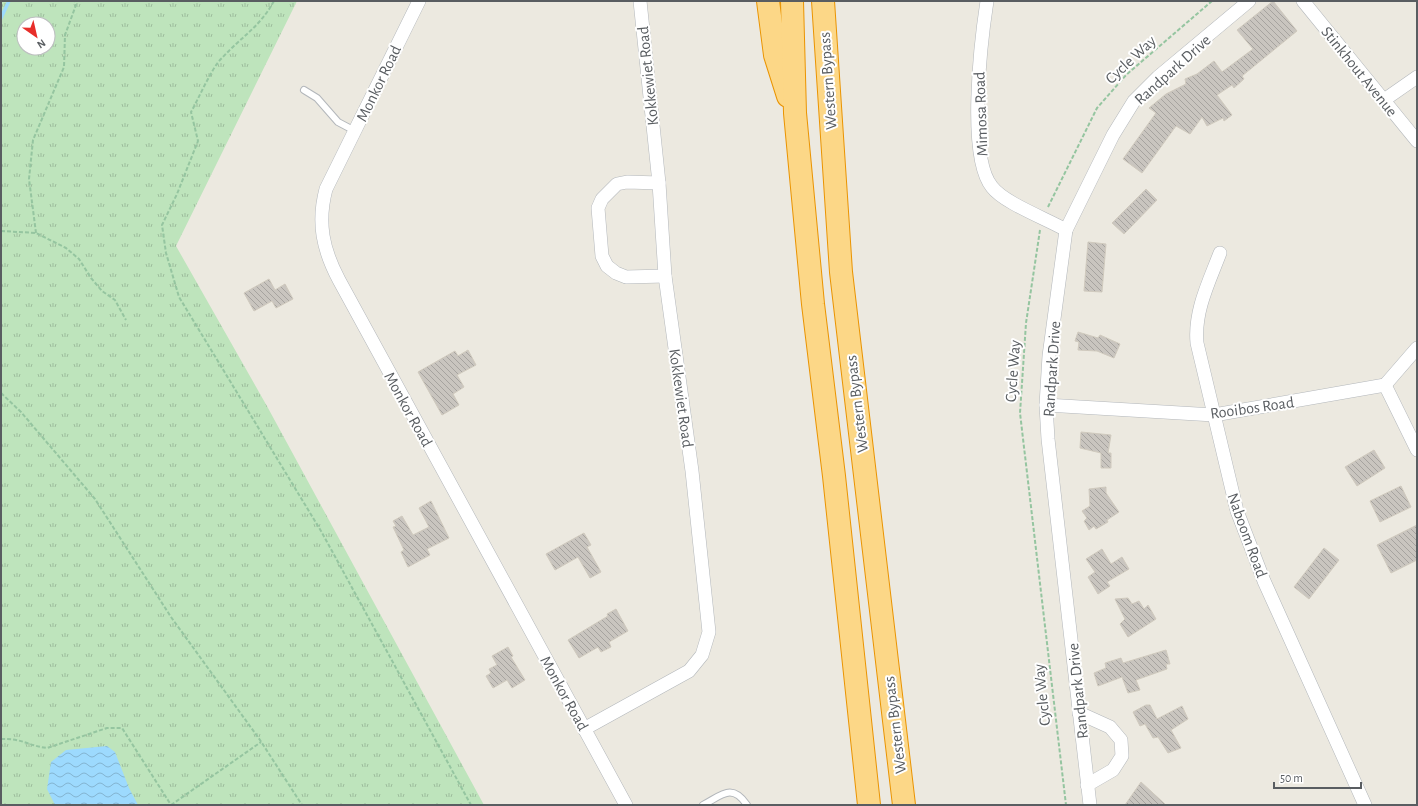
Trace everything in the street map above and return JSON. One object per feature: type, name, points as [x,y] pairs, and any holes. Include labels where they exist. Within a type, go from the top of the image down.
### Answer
[{"type":"highway","points":[[768,1],[775,55],[795,114]]},
{"type":"highway","name":"Western Bypass","points":[[792,1],[795,114],[813,304],[834,476],[870,805]]},
{"type":"highway","name":"Western Bypass","points":[[823,1],[841,272],[904,805]]},
{"type":"street","name":"Monkor Road","points":[[419,1],[326,189],[322,207],[322,236],[330,262],[626,805]]},
{"type":"street","name":"Kokkewiet Road","points":[[584,729],[689,671],[702,655],[709,632],[692,471],[665,276],[659,182],[640,1]]},
{"type":"street","name":"Mimosa Road","points":[[987,1],[978,70],[980,153],[983,169],[987,180],[1000,194],[1066,230]]},
{"type":"street","name":"Randpark Drive","points":[[1090,805],[1046,405],[1050,349],[1066,230],[1113,135],[1134,101],[1158,77],[1249,1]]},
{"type":"street","name":"Stinkhout Avenue","points":[[1303,1],[1417,141]]},
{"type":"street","points":[[1384,100],[1417,77]]},
{"type":"street","points":[[659,182],[627,182],[617,184],[602,199],[598,208],[602,256],[607,266],[616,274],[626,277],[665,276]]},
{"type":"street","name":"Naboom Road","points":[[1220,253],[1200,307],[1196,332],[1237,511],[1251,549],[1365,805]]},
{"type":"street","points":[[1417,348],[1385,385],[1417,450]]},
{"type":"street","name":"Rooibos Road","points":[[1046,405],[1214,414],[1385,385]]},
{"type":"street","points":[[1080,713],[1110,727],[1121,740],[1122,756],[1113,770],[1088,785]]},
{"type":"lane","points":[[304,90],[317,98],[338,122],[355,130]]},
{"type":"lane","points":[[703,805],[730,792],[738,794],[747,805]]},
{"type":"path","points":[[36,233],[29,179],[33,140],[64,67],[65,34],[76,5],[75,1]]},
{"type":"path","points":[[274,1],[266,16],[253,31],[221,58],[191,112],[198,141],[177,194],[162,225],[166,253],[179,297],[321,531],[472,805]]},
{"type":"path","name":"Cycle Way","points":[[1066,805],[1020,413],[1026,323],[1040,226],[1043,217],[1097,108],[1126,75],[1212,1]]},
{"type":"path","points":[[1,231],[36,233],[66,248],[80,259],[91,278],[102,291],[115,300],[126,320]]},
{"type":"path","points":[[1,392],[21,412],[95,499],[171,617],[261,742],[302,805]]},
{"type":"path","points":[[1,739],[15,738],[39,748],[47,748],[107,728],[122,728],[171,805],[261,742]]},
{"type":"green space","points":[[1,1],[297,1],[176,246],[268,408],[484,805],[1,805]]},
{"type":"water","points":[[107,746],[115,752],[129,788],[138,805],[55,805],[47,789],[51,762],[66,750]]},
{"type":"building","points":[[1273,1],[1297,31],[1242,76],[1244,79],[1234,88],[1232,85],[1217,95],[1232,115],[1224,121],[1223,118],[1207,126],[1202,117],[1190,134],[1176,126],[1142,173],[1123,159],[1156,113],[1149,108],[1166,94],[1186,84],[1185,79],[1197,74],[1214,61],[1222,72],[1253,49],[1237,30]]},
{"type":"building","points":[[1146,189],[1157,200],[1124,234],[1112,223]]},
{"type":"building","points":[[1088,242],[1106,244],[1102,292],[1084,291]]},
{"type":"building","points":[[269,279],[275,290],[285,284],[293,299],[276,308],[272,301],[254,311],[244,293]]},
{"type":"building","points":[[1078,332],[1098,338],[1100,335],[1120,344],[1114,358],[1097,351],[1078,350],[1079,342],[1075,341]]},
{"type":"building","points":[[468,350],[476,365],[457,375],[464,387],[453,394],[459,405],[442,415],[418,372],[455,351],[458,356]]},
{"type":"building","points":[[1081,432],[1111,435],[1108,453],[1111,453],[1111,468],[1101,468],[1101,453],[1080,448]]},
{"type":"building","points":[[1374,450],[1385,468],[1357,486],[1345,467]]},
{"type":"building","points":[[1401,486],[1411,507],[1380,522],[1370,501]]},
{"type":"building","points":[[1106,487],[1106,493],[1119,512],[1107,520],[1108,522],[1096,529],[1094,526],[1089,530],[1084,521],[1087,518],[1082,511],[1090,506],[1089,489]]},
{"type":"building","points":[[431,501],[449,538],[427,549],[430,555],[408,567],[401,552],[404,550],[393,527],[396,526],[393,521],[402,516],[413,535],[429,527],[419,508]]},
{"type":"building","points":[[1417,525],[1417,560],[1391,573],[1377,545]]},
{"type":"building","points":[[584,533],[591,545],[587,547],[601,572],[590,578],[578,557],[555,570],[546,554]]},
{"type":"building","points":[[1324,548],[1339,560],[1309,599],[1294,587]]},
{"type":"building","points":[[1102,549],[1111,564],[1122,557],[1129,569],[1107,582],[1110,586],[1098,594],[1088,577],[1095,572],[1086,559]]},
{"type":"building","points":[[1128,598],[1132,604],[1139,601],[1144,609],[1148,605],[1156,619],[1128,637],[1120,624],[1125,619],[1115,599]]},
{"type":"building","points":[[616,609],[628,631],[609,642],[611,647],[601,652],[598,647],[579,658],[568,640],[608,616],[607,614]]},
{"type":"building","points":[[508,647],[513,656],[511,657],[525,680],[512,688],[507,680],[493,688],[486,676],[491,673],[489,669],[497,665],[492,656]]},
{"type":"building","points":[[1166,650],[1170,664],[1166,664],[1167,669],[1136,680],[1140,690],[1128,693],[1122,677],[1098,686],[1094,673],[1106,668],[1105,663],[1121,658],[1123,663]]},
{"type":"building","points":[[1146,705],[1150,705],[1157,719],[1182,706],[1188,719],[1171,730],[1181,748],[1168,753],[1158,737],[1153,738],[1145,724],[1140,726],[1133,712]]},
{"type":"building","points":[[1141,782],[1166,805],[1125,805]]},
{"type":"waterway","points":[[1,18],[9,1]]}]
